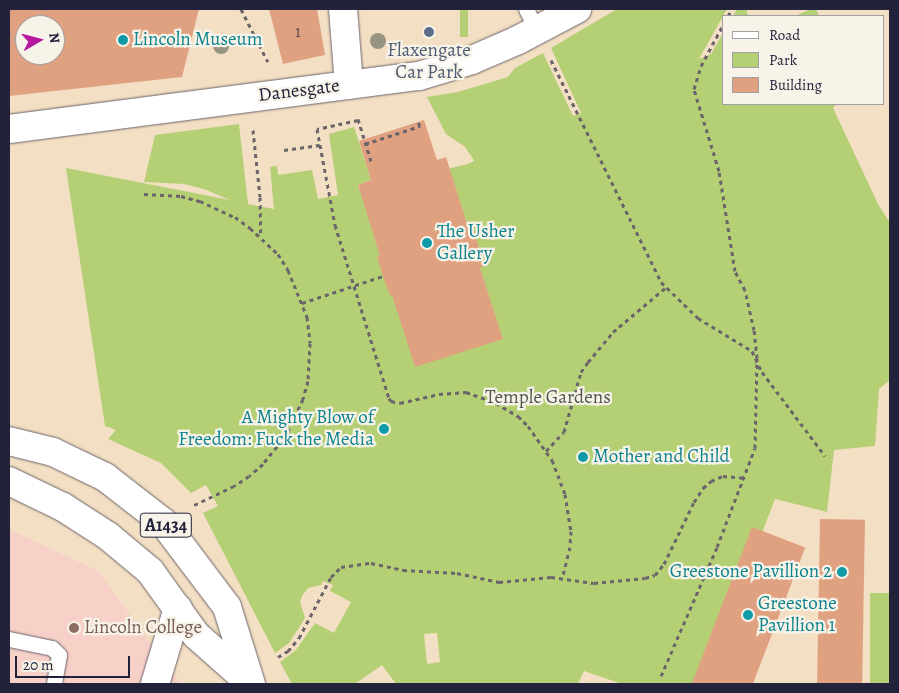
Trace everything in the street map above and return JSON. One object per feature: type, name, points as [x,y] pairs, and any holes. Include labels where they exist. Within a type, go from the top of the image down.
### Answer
[{"type":"street","points":[[343,9],[349,85]]},
{"type":"street","name":"Danesgate","points":[[9,129],[419,76],[472,60],[531,20],[577,9]]},
{"type":"street","name":"A1434","points":[[9,441],[53,452],[105,477],[163,522],[227,607],[249,680]]},
{"type":"street","name":"A1434","points":[[9,481],[63,508],[108,536],[150,571],[196,635],[249,680]]},
{"type":"street","points":[[155,684],[178,608]]},
{"type":"lane","points":[[9,639],[52,648],[59,655],[54,684]]},
{"type":"path","points":[[241,9],[271,68]]},
{"type":"path","points":[[660,676],[713,555],[755,448],[757,358],[748,298],[736,271],[720,171],[694,89],[701,66],[722,27]]},
{"type":"path","points":[[550,59],[654,269],[666,288],[698,318],[727,337],[744,345],[757,358],[762,372],[825,456]]},
{"type":"path","points":[[249,97],[260,197],[262,237]]},
{"type":"path","points":[[358,120],[318,129],[329,204],[391,401],[400,404],[453,392],[477,395],[496,403],[518,416],[528,426],[552,460],[565,494],[571,531],[570,547],[562,578]]},
{"type":"path","points":[[365,144],[420,126],[418,122]]},
{"type":"path","points":[[359,125],[371,161]]},
{"type":"path","points":[[284,150],[320,144]]},
{"type":"path","points":[[144,194],[181,196],[200,201],[235,216],[262,237],[288,270],[308,323],[310,362],[303,399],[287,434],[263,464],[234,486],[163,522]]},
{"type":"path","points":[[302,303],[383,276]]},
{"type":"path","points":[[546,451],[564,432],[581,372],[588,362],[613,332],[666,288]]},
{"type":"path","points":[[249,680],[294,646],[310,620],[331,577],[342,567],[371,563],[403,570],[457,573],[499,582],[562,578],[594,583],[646,578],[655,575],[664,564],[694,502],[703,488],[711,481],[723,476],[744,478]]},
{"type":"shaded area","name":"Lincoln College","points":[[9,532],[15,532],[98,571],[181,684],[9,684]]},
{"type":"green space","points":[[460,9],[468,9],[468,37],[460,37]]},
{"type":"green space","name":"Temple Gardens","points":[[617,9],[727,9],[699,59],[711,54],[722,35],[722,105],[835,105],[833,108],[878,204],[890,223],[890,380],[879,389],[875,446],[834,450],[827,512],[775,499],[704,684],[622,684],[584,671],[578,684],[396,684],[382,665],[355,684],[292,684],[280,662],[296,650],[315,623],[334,633],[351,602],[330,591],[333,585],[323,581],[321,585],[308,588],[300,602],[305,618],[289,643],[275,653],[203,513],[218,506],[206,485],[191,493],[161,463],[108,439],[116,430],[105,426],[66,168],[230,200],[204,189],[184,184],[144,182],[155,135],[239,124],[248,204],[274,209],[270,167],[277,166],[278,175],[312,170],[318,199],[338,195],[329,134],[354,127],[371,180],[358,185],[359,190],[468,164],[474,161],[472,157],[464,146],[446,134],[427,97],[458,92],[508,77],[515,68],[543,53],[573,116],[581,113],[551,48]],"holes":[[[437,633],[440,662],[427,664],[424,634]]]},
{"type":"green space","points":[[737,9],[746,9],[748,15],[734,15]]},
{"type":"green space","points":[[811,9],[816,9],[819,15],[797,15]]},
{"type":"green space","points":[[870,593],[890,593],[890,684],[870,684]]},
{"type":"building","name":"Lincoln Museum","points":[[9,9],[199,9],[182,77],[9,96]]},
{"type":"building","name":"Lincoln Museum","points":[[269,9],[317,9],[325,55],[283,64]]},
{"type":"building","name":"The Usher Gallery","points":[[424,120],[437,160],[446,157],[469,230],[473,229],[485,266],[480,268],[503,339],[415,367],[392,295],[390,296],[377,257],[380,256],[358,185],[371,180],[359,141]]},
{"type":"building","name":"Greestone Pavillion 2","points":[[820,519],[865,520],[862,684],[817,684]]},
{"type":"building","name":"Greestone Pavillion 1","points":[[752,527],[805,547],[753,684],[692,684]]},
{"type":"place","name":"Flaxengate Car Park","points":[[429,32]]},
{"type":"place","name":"Lincoln Museum","points":[[123,40]]},
{"type":"place","name":"The Usher Gallery","points":[[427,243]]},
{"type":"place","name":"A Mighty Blow of Freedom: Fuck the Media","points":[[384,429]]},
{"type":"place","name":"Mother and Child","points":[[583,457]]},
{"type":"place","name":"Greestone Pavillion 2","points":[[842,572]]},
{"type":"place","name":"Greestone Pavillion 1","points":[[748,615]]},
{"type":"place","name":"Lincoln College","points":[[74,628]]}]
